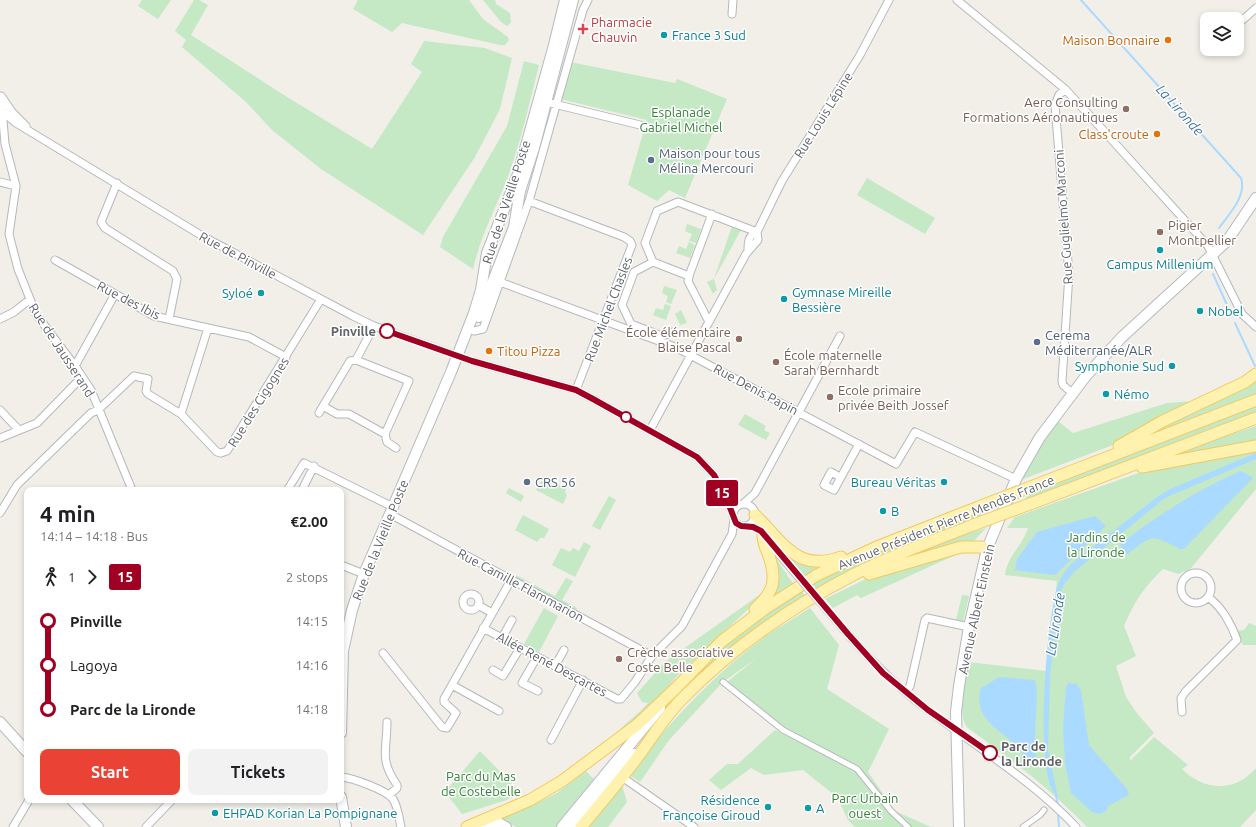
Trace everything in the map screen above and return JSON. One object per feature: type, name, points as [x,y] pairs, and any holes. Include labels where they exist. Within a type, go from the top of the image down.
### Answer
[{"type":"main road","name":"Rue de la Vieille Poste","points":[[457,356],[469,344],[497,284],[503,259],[514,227],[520,191],[558,55],[569,2]]},
{"type":"main road","name":"Rue de la Vieille Poste","points":[[344,644],[350,617],[364,574],[457,356],[481,290],[487,253],[518,174],[554,46],[569,2]]},
{"type":"main road","name":"Avenue Albert Einstein","points":[[959,827],[956,712],[959,686],[985,548],[1016,479],[1040,437],[1072,393],[1122,337],[1227,241],[1256,198]]},
{"type":"main road","points":[[1098,461],[1102,455],[1130,441],[1163,421],[1245,382],[1256,374]]},
{"type":"main road","name":"Avenue Président Pierre Mendès France","points":[[562,827],[675,689],[722,641],[763,610],[817,575],[879,546],[1256,400]]},
{"type":"main road","name":"Avenue Président Pierre Mendès France","points":[[572,827],[683,698],[732,654],[786,614],[839,583],[884,560],[1256,418]]},
{"type":"main road","points":[[1123,468],[1128,471],[1256,446]]},
{"type":"main road","points":[[755,515],[792,553],[813,562],[829,561],[872,544],[879,546]]},
{"type":"main road","points":[[722,641],[737,624],[765,600],[771,589],[773,576],[772,567],[763,541],[762,533]]},
{"type":"main road","points":[[839,583],[846,584],[880,570],[961,547],[985,548]]},
{"type":"main road","points":[[470,825],[547,792],[637,725],[675,689]]},
{"type":"main road","points":[[581,827],[622,777],[662,722]]},
{"type":"main road","points":[[1,727],[24,749]]},
{"type":"main road","points":[[75,803],[96,826]]},
{"type":"main road","points":[[342,803],[346,827]]},
{"type":"main road","points":[[470,825],[488,822],[499,823],[506,827]]},
{"type":"street","points":[[732,14],[733,0]]},
{"type":"street","name":"Rue Louis Lépine","points":[[650,430],[748,251],[748,241],[754,233],[757,232],[782,181],[860,55],[889,0]]},
{"type":"street","points":[[957,0],[1065,89],[1204,241],[1213,254],[1242,314],[1256,327]]},
{"type":"street","points":[[569,2],[575,8],[587,2]]},
{"type":"street","name":"Rue de la Vieille Poste","points":[[497,284],[529,201],[583,10],[587,2]]},
{"type":"street","points":[[1244,19],[1256,8]]},
{"type":"street","points":[[558,55],[570,58]]},
{"type":"street","name":"Rue Guglielmo Marconi","points":[[1065,89],[1059,95],[1055,105],[1069,274],[1062,381],[1072,393]]},
{"type":"street","name":"Rue de Pinville","points":[[0,95],[12,112],[31,130]]},
{"type":"street","name":"Rue de Jausserand","points":[[0,95],[6,135],[5,144],[16,186],[10,234],[18,269],[29,300],[36,314],[91,390],[131,487]]},
{"type":"street","points":[[546,102],[644,126]]},
{"type":"street","name":"Rue de Pinville","points":[[2,110],[16,123],[31,130],[204,237],[374,326],[457,356],[576,390],[650,430],[697,457],[704,463],[714,475],[734,517]]},
{"type":"street","points":[[6,135],[16,123]]},
{"type":"street","points":[[0,182],[16,186]]},
{"type":"street","points":[[117,183],[101,222],[105,228],[173,271],[176,275],[169,319]]},
{"type":"street","name":"Rue de la Vieille Poste","points":[[520,191],[529,201]]},
{"type":"street","name":"Rue de la Vieille Poste","points":[[518,205],[529,201]]},
{"type":"street","name":"Rue Michel Chasles","points":[[529,201],[624,237],[632,242],[630,254],[576,390]]},
{"type":"street","points":[[689,276],[653,262],[645,243],[657,211],[680,202],[757,232]]},
{"type":"street","points":[[709,322],[690,286],[689,276],[712,214]]},
{"type":"street","name":"Rue des Ibis","points":[[54,260],[154,316],[248,337],[286,357]]},
{"type":"street","points":[[653,262],[634,272],[622,305],[631,324],[662,336],[673,332]]},
{"type":"street","name":"Rue Denis Papin","points":[[497,284],[603,320],[692,355],[896,464],[915,432],[1016,479]]},
{"type":"street","points":[[75,366],[115,294]]},
{"type":"street","name":"Rue des Cigognes","points":[[98,410],[134,376],[148,379],[146,390],[148,394],[181,414],[217,452],[227,451],[321,299]]},
{"type":"street","points":[[0,319],[14,312],[29,300]]},
{"type":"street","points":[[356,360],[374,326]]},
{"type":"street","points":[[181,414],[208,328]]},
{"type":"street","points":[[652,656],[682,626],[732,534],[734,517],[741,505],[754,496],[840,336]]},
{"type":"street","points":[[319,413],[350,361],[356,360],[409,381],[385,434],[387,442],[396,448]]},
{"type":"street","points":[[0,438],[37,423],[82,377]]},
{"type":"street","points":[[323,406],[337,414],[349,414],[385,434]]},
{"type":"street","points":[[0,410],[19,430]]},
{"type":"street","points":[[0,513],[16,485],[91,413],[98,410]]},
{"type":"street","points":[[840,477],[831,472],[824,484],[834,490],[859,444]]},
{"type":"street","points":[[289,487],[304,463],[314,466],[304,487]]},
{"type":"street","name":"Rue Camille Flammarion","points":[[314,466],[511,580],[652,656]]},
{"type":"street","points":[[30,473],[36,479]]},
{"type":"street","points":[[732,534],[745,526],[755,515],[754,496]]},
{"type":"street","points":[[727,500],[741,505],[750,506],[762,533],[874,663],[906,692],[1021,776],[1074,824]]},
{"type":"street","points":[[734,517],[745,526],[762,533]]},
{"type":"street","points":[[344,566],[364,574]]},
{"type":"street","points":[[1191,575],[1203,576],[1209,582],[1210,587],[1208,597],[1198,603],[1188,601],[1183,596],[1181,590],[1184,581],[1191,575]]},
{"type":"street","points":[[382,653],[443,728],[449,727],[456,713],[444,702],[483,628],[511,580]]},
{"type":"street","points":[[1182,712],[1181,698],[1186,691],[1237,640],[1230,624],[1216,603],[1208,597]]},
{"type":"street","points":[[478,605],[492,613]]},
{"type":"street","points":[[906,692],[910,686],[924,620],[927,618],[969,627]]},
{"type":"street","points":[[502,638],[512,620]]},
{"type":"street","name":"Allée René Descartes","points":[[483,628],[617,699],[621,699],[631,687],[652,656]]},
{"type":"street","points":[[494,670],[503,676],[520,648]]},
{"type":"street","points":[[555,666],[564,650]]},
{"type":"street","points":[[537,657],[522,683],[538,691]]},
{"type":"street","points":[[551,740],[583,680]]},
{"type":"street","points":[[723,682],[783,730],[857,769],[891,810],[908,827]]},
{"type":"street","points":[[452,685],[499,711]]},
{"type":"street","points":[[387,722],[385,761],[387,768],[397,785],[397,788],[389,795]]},
{"type":"street","points":[[344,777],[355,779],[389,795],[396,807],[401,827]]},
{"type":"street","points":[[622,777],[694,827]]},
{"type":"street","points":[[13,827],[27,803]]},
{"type":"street","points":[[146,827],[169,803]]},
{"type":"street","points":[[1023,827],[1040,815],[1044,810]]},
{"type":"green space","points":[[142,0],[171,0],[158,19],[138,6]]},
{"type":"green space","points":[[194,0],[199,0],[208,5],[191,35],[279,92],[372,149],[422,72],[411,64],[424,41],[485,48],[512,58],[500,109],[475,157],[423,235],[321,169],[272,130],[246,102],[182,47],[186,40],[175,31]]},
{"type":"green space","points":[[358,0],[469,0],[483,19],[508,37],[509,40],[505,45],[500,45],[402,23],[392,32],[353,9]]},
{"type":"green space","points":[[483,0],[495,0],[496,4],[510,13],[511,22],[507,26],[501,22]]},
{"type":"green space","points":[[524,61],[539,65],[515,155],[505,184],[483,237],[473,269],[440,247],[443,237],[507,126]]},
{"type":"green space","name":"Esplanade Gabriel Michel","points":[[570,62],[675,83],[677,79],[727,99],[685,198],[669,190],[657,201],[628,185],[647,120],[560,99]]},
{"type":"green space","points":[[867,178],[935,218],[925,234],[857,195]]},
{"type":"green space","points":[[687,224],[701,229],[696,243],[689,241],[692,234],[685,231]]},
{"type":"green space","points":[[732,226],[741,230],[714,279]]},
{"type":"green space","points":[[689,242],[695,245],[690,258],[676,253],[679,246],[686,249]]},
{"type":"green space","points":[[714,279],[717,290],[713,294],[707,282]]},
{"type":"green space","points":[[664,286],[677,290],[671,304],[666,302],[668,296],[662,293]]},
{"type":"green space","points":[[665,304],[671,306],[666,320],[653,315],[656,308],[663,310]]},
{"type":"green space","points":[[681,310],[687,323],[680,325],[675,314]]},
{"type":"green space","points":[[1256,379],[1256,396],[1140,441],[1162,426]]},
{"type":"green space","points":[[1195,401],[1118,443],[1018,481],[1058,421],[1073,433],[1167,403]]},
{"type":"green space","points":[[1256,405],[1256,414],[1025,501],[1028,491]]},
{"type":"green space","points":[[745,414],[766,426],[764,430],[770,433],[766,440],[738,425]]},
{"type":"green space","points":[[1256,426],[1256,442],[1170,458],[1169,455]]},
{"type":"green space","name":"Jardins de la Lironde","points":[[1256,449],[1256,489],[1187,573],[1184,571],[1179,574],[1163,569],[1145,589],[1132,609],[1124,626],[1136,656],[1116,666],[1126,697],[1136,712],[1154,733],[1130,757],[1130,761],[1154,737],[1188,765],[1182,769],[1200,782],[1219,786],[1229,785],[1239,782],[1256,768],[1256,810],[1240,827],[1087,827],[1044,787],[968,728],[964,723],[962,706],[969,662],[1046,671],[1057,581],[1005,575],[1006,568],[1023,540],[1028,528],[1007,528],[1015,517],[1144,471]]},
{"type":"green space","points":[[544,476],[566,488],[565,492],[567,495],[563,504],[536,490]]},
{"type":"green space","points":[[509,488],[524,496],[521,502],[506,493]]},
{"type":"green space","points":[[609,496],[616,500],[600,530],[592,526]]},
{"type":"green space","points":[[982,510],[980,519],[817,590],[811,583],[885,548]]},
{"type":"green space","points":[[523,515],[549,529],[544,538],[540,538],[537,542],[515,530]]},
{"type":"green space","points":[[986,528],[972,543],[882,566],[927,547]]},
{"type":"green space","points":[[771,539],[796,559],[810,564],[828,565],[805,577]]},
{"type":"green space","points":[[584,542],[591,546],[575,577],[552,565],[561,548],[570,552],[573,548],[579,551]]},
{"type":"green space","points":[[771,551],[794,585],[774,597],[772,595]]},
{"type":"green space","points":[[964,551],[861,598],[857,595],[833,608],[825,599],[868,578]]},
{"type":"green space","points":[[516,575],[555,596],[566,578],[573,581],[562,600],[577,608],[576,610],[517,579]]},
{"type":"green space","points":[[801,590],[806,597],[667,709],[665,708],[714,654],[743,629]]},
{"type":"green space","points":[[762,593],[759,599],[678,675],[653,704],[615,736],[648,703],[642,702],[637,693],[665,662]]},
{"type":"green space","points":[[962,595],[969,596],[963,622],[956,620]]},
{"type":"green space","points":[[544,608],[558,616],[539,652],[524,644]]},
{"type":"green space","name":"Parc Urbain ouest","points":[[810,608],[839,645],[827,689],[889,729],[868,772],[895,811],[931,827],[855,827],[848,820],[837,797],[803,770],[764,775],[751,768],[721,790],[709,780],[727,764],[738,764],[775,730],[854,766],[784,728],[727,682],[757,658],[723,682],[669,740],[640,782],[631,776],[630,772],[661,735],[728,666],[766,636]]},
{"type":"green space","points":[[1249,623],[1256,626],[1256,645],[1243,645],[1236,631],[1244,630]]},
{"type":"green space","name":"Parc du Mas de Costebelle","points":[[480,751],[520,792],[507,800],[462,814],[445,792]]},
{"type":"green space","points":[[586,771],[596,781],[558,827],[516,827],[509,823],[488,819],[529,807],[557,793]]},
{"type":"green space","points":[[622,785],[627,802],[608,827],[586,827]]},
{"type":"water","points":[[1256,453],[1256,459],[1165,498],[1074,572],[1065,583],[1058,596],[1050,676],[1048,750],[1058,798],[1052,789],[1047,771],[1045,759],[1044,715],[1046,660],[1049,632],[1057,587],[1063,574],[1070,565],[1157,497],[1170,489]]},
{"type":"water","points":[[1241,471],[1253,478],[1184,549],[1180,549],[1162,540],[1152,538],[1142,543],[1126,555],[1120,544],[1163,513],[1209,486]]},
{"type":"water","points":[[1095,516],[1106,526],[1055,575],[1015,570],[1017,559],[1037,532]]},
{"type":"water","points":[[999,677],[1035,680],[1037,700],[1035,759],[1028,760],[1018,747],[989,722],[980,708],[979,699],[981,688]]},
{"type":"water","points":[[1069,683],[1077,684],[1081,691],[1089,745],[1127,789],[1129,795],[1108,806],[1106,811],[1100,814],[1092,812],[1071,793],[1065,763],[1063,729],[1066,686]]},
{"type":"waterway","name":"La Lironde","points":[[1081,0],[1241,178],[1242,191],[1239,198],[1232,211],[1219,228]]},
{"type":"waterway","name":"La Lironde","points":[[1213,274],[1232,316]]},
{"type":"waterway","name":"La Lironde","points":[[1235,323],[1255,366]]},
{"type":"waterway","name":"La Lironde","points":[[1056,795],[1058,807]]},
{"type":"waterway","name":"La Lironde","points":[[1058,813],[1059,827]]},
{"type":"bus line","name":"15","points":[[387,331],[472,361],[576,390],[697,457],[714,475],[722,493],[727,500],[736,523],[741,526],[753,527],[761,531],[785,561],[883,673],[928,710],[990,753]]},
{"type":"place","name":"Pharmacie Chauvin","points":[[583,29]]},
{"type":"place","name":"France 3 Sud","points":[[664,35]]},
{"type":"place","name":"Maison Bonnaire","points":[[1168,40]]},
{"type":"place","name":"Aero Consulting Formations Aéronautiques","points":[[1126,109]]},
{"type":"place","name":"Class'croute","points":[[1157,134]]},
{"type":"place","name":"Maison pour tous Mélina Mercouri","points":[[651,160]]},
{"type":"place","name":"Pigier Montpellier","points":[[1160,232]]},
{"type":"place","name":"Campus Millenium","points":[[1160,250]]},
{"type":"place","name":"Syloé","points":[[261,293]]},
{"type":"place","name":"Gymnase Mireille Bessière","points":[[784,299]]},
{"type":"place","name":"Nobel","points":[[1200,311]]},
{"type":"place","name":"Pinville","points":[[387,331]]},
{"type":"place","name":"École élémentaire Blaise Pascal","points":[[739,339]]},
{"type":"place","name":"Cerema Méditerranée/ALR","points":[[1037,342]]},
{"type":"place","name":"Titou Pizza","points":[[489,351]]},
{"type":"place","name":"École maternelle Sarah Bernhardt","points":[[776,362]]},
{"type":"place","name":"Symphonie Sud","points":[[1172,366]]},
{"type":"place","name":"Némo","points":[[1106,394]]},
{"type":"place","name":"Ecole primaire privée Beith Jossef","points":[[830,397]]},
{"type":"place","name":"CRS 56","points":[[527,482]]},
{"type":"place","name":"Bureau Véritas","points":[[944,482]]},
{"type":"place","name":"B","points":[[883,511]]},
{"type":"place","name":"Crèche associative Coste Belle","points":[[619,659]]},
{"type":"place","name":"Parc de la Lironde","points":[[990,753]]},
{"type":"place","name":"Résidence Françoise Giroud","points":[[768,807]]},
{"type":"place","name":"A","points":[[808,808]]},
{"type":"place","name":"EHPAD Korian La Pompignane","points":[[215,813]]}]
